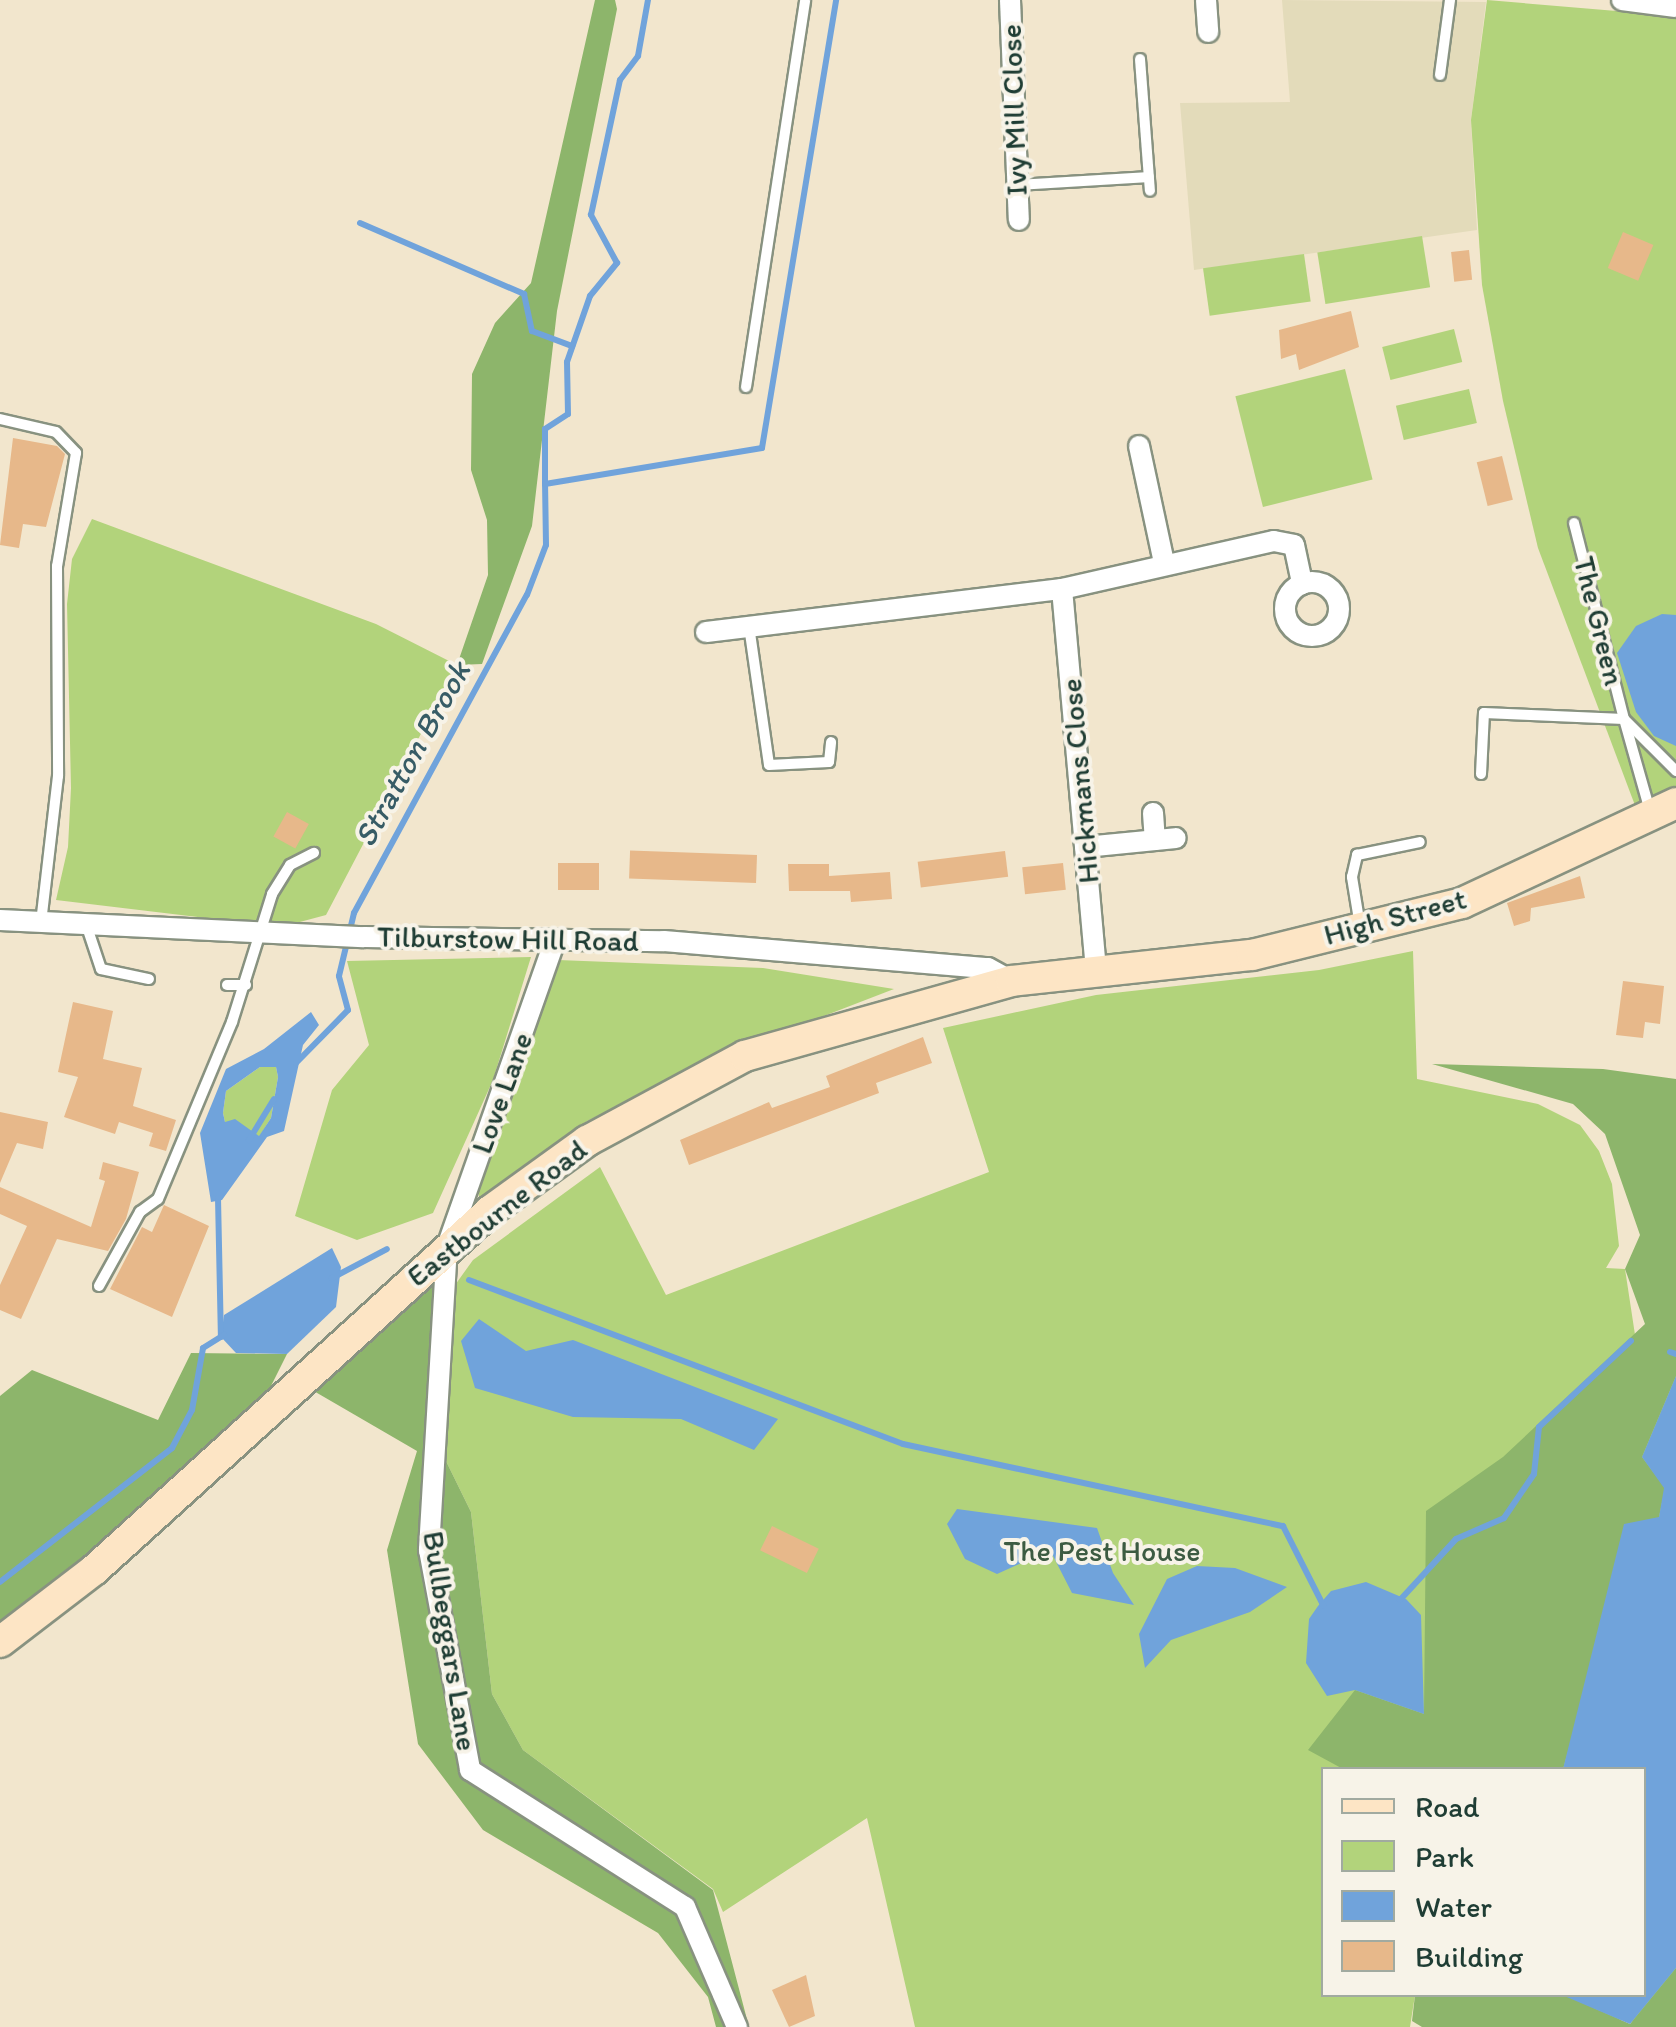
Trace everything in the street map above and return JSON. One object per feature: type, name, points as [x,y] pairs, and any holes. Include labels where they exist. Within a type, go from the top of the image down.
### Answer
[{"type":"main road","name":"High Street","points":[[1096,972],[1252,955],[1462,903],[1663,808]]},
{"type":"main road","name":"Eastbourne Road","points":[[0,1642],[94,1570],[446,1246],[587,1141],[745,1056],[1012,981],[1096,972]]},
{"type":"street","name":"Ivy Mill Close","points":[[1010,0],[1019,220]]},
{"type":"street","points":[[1206,0],[1208,32]]},
{"type":"street","points":[[1622,0],[1676,7]]},
{"type":"street","points":[[1139,446],[1164,564]]},
{"type":"street","points":[[706,632],[1062,589],[1274,541],[1294,545],[1302,584]]},
{"type":"street","name":"Hickmans Close","points":[[1062,589],[1096,972]]},
{"type":"street","points":[[1085,847],[1166,839],[1153,813]]},
{"type":"street","name":"Tilburstow Hill Road","points":[[0,920],[348,937],[664,941],[988,968],[1012,981]]},
{"type":"street","name":"Love Lane","points":[[446,1246],[556,940]]},
{"type":"street","name":"Bullbeggars Lane","points":[[446,1246],[430,1550],[470,1770],[685,1907],[737,2027]]},
{"type":"lane","points":[[746,387],[806,0]]},
{"type":"lane","points":[[1440,76],[1450,0]]},
{"type":"lane","points":[[1140,59],[1150,191]]},
{"type":"lane","points":[[1016,185],[1149,177]]},
{"type":"lane","points":[[0,419],[56,432],[76,453],[57,566],[56,820],[41,924]]},
{"type":"lane","name":"The Green","points":[[1574,523],[1624,719],[1663,808]]},
{"type":"lane","points":[[749,624],[770,765],[829,762],[831,742]]},
{"type":"lane","points":[[1481,774],[1484,712],[1624,719]]},
{"type":"lane","name":"The Green","points":[[1624,719],[1676,772]]},
{"type":"lane","points":[[1360,927],[1352,877],[1357,855],[1420,842]]},
{"type":"lane","points":[[99,1286],[140,1212],[158,1199],[246,985],[281,880],[290,866],[314,854]]},
{"type":"lane","points":[[87,927],[101,968],[148,979]]},
{"type":"lane","points":[[227,985],[246,985]]},
{"type":"shaded area","points":[[1282,0],[1486,2],[1471,120],[1477,230],[1194,270],[1180,103],[1290,102]]},
{"type":"green space","points":[[595,0],[615,0],[617,9],[557,311],[532,526],[482,664],[457,665],[488,575],[487,520],[471,470],[472,374],[495,323],[531,283]]},
{"type":"green space","points":[[1487,0],[1676,16],[1676,792],[1636,808],[1538,548],[1503,401],[1482,285],[1471,120]]},
{"type":"green space","points":[[1422,236],[1430,287],[1325,304],[1317,253]]},
{"type":"green space","points":[[1304,254],[1311,302],[1210,316],[1203,268]]},
{"type":"green space","points":[[1454,329],[1462,362],[1390,380],[1382,347]]},
{"type":"green space","points":[[1345,369],[1373,480],[1263,507],[1235,396]]},
{"type":"green space","points":[[1469,389],[1477,423],[1404,440],[1396,406]]},
{"type":"green space","points":[[92,519],[376,624],[457,665],[326,915],[281,927],[56,900],[68,847],[71,788],[67,604],[72,559]]},
{"type":"green space","name":"The Pest House","points":[[1413,951],[1417,1079],[1538,1104],[1580,1125],[1599,1151],[1612,1184],[1619,1246],[1606,1268],[1625,1269],[1639,1361],[1656,1311],[1676,1101],[1676,2027],[1449,1997],[1646,1997],[1646,1767],[1321,1767],[1321,1997],[1415,1997],[1410,2027],[915,2027],[867,1818],[723,1912],[713,1889],[523,1750],[492,1694],[471,1512],[446,1461],[455,1285],[473,1260],[600,1167],[666,1295],[989,1172],[943,1028],[1096,995],[1319,970]]},
{"type":"green space","points":[[531,957],[493,1080],[433,1213],[357,1240],[295,1216],[332,1090],[369,1045],[347,961]]},
{"type":"green space","points":[[558,960],[763,968],[894,989],[741,1048],[587,1121],[479,1198],[478,1180]]},
{"type":"green space","points":[[1432,1064],[1603,1069],[1676,1079],[1676,1376],[1642,1457],[1665,1488],[1659,1517],[1597,1649],[1564,1767],[1339,1767],[1308,1750],[1355,1690],[1424,1714],[1426,1511],[1503,1457],[1645,1324],[1625,1269],[1640,1235],[1605,1134],[1573,1104]]},
{"type":"green space","points":[[260,1067],[276,1067],[278,1077],[271,1118],[259,1137],[225,1122],[223,1113],[226,1091]]},
{"type":"green space","points":[[434,1281],[446,1461],[471,1512],[492,1694],[523,1750],[713,1890],[749,2027],[716,2027],[708,1997],[658,1933],[483,1830],[418,1744],[387,1550],[417,1451],[312,1390]]},
{"type":"green space","points":[[191,1353],[287,1354],[253,1422],[0,1642],[0,1396],[32,1370],[158,1420]]},
{"type":"green space","points":[[1676,1968],[1676,2027],[1422,2027],[1412,2021],[1415,1997],[1569,1997],[1630,2024]]},
{"type":"water","points":[[1662,614],[1676,615],[1676,746],[1654,736],[1636,712],[1617,653],[1636,626]]},
{"type":"water","points":[[311,1012],[319,1025],[303,1045],[284,1131],[267,1137],[222,1200],[211,1202],[200,1133],[226,1069],[264,1049]],"holes":[[[260,1067],[276,1067],[271,1118],[259,1136],[235,1119],[225,1122],[226,1091]]]},
{"type":"water","points":[[332,1248],[341,1267],[336,1307],[287,1354],[236,1353],[221,1337],[224,1315]]},
{"type":"water","points":[[479,1319],[526,1351],[573,1340],[778,1419],[754,1450],[681,1419],[573,1417],[475,1388],[461,1341]]},
{"type":"water","points":[[1676,1376],[1676,1968],[1630,2024],[1567,1997],[1646,1997],[1646,1767],[1563,1767],[1624,1524],[1659,1517],[1664,1488],[1642,1457]]},
{"type":"water","points":[[957,1509],[1097,1528],[1113,1573],[1134,1605],[1072,1593],[1050,1550],[997,1574],[965,1559],[947,1524]]},
{"type":"water","points":[[1197,1566],[1235,1568],[1287,1587],[1250,1612],[1171,1640],[1145,1668],[1139,1634],[1167,1579]]},
{"type":"water","points":[[1366,1582],[1406,1599],[1421,1615],[1424,1714],[1355,1690],[1327,1696],[1306,1663],[1309,1619],[1318,1606],[1331,1591]]},
{"type":"building","points":[[1623,232],[1653,245],[1638,281],[1608,268]]},
{"type":"building","points":[[1469,250],[1472,280],[1454,282],[1451,252]]},
{"type":"building","points":[[1351,311],[1359,347],[1299,370],[1296,354],[1281,359],[1279,330]]},
{"type":"building","points":[[13,438],[57,446],[65,454],[46,527],[23,524],[19,548],[0,545]]},
{"type":"building","points":[[1502,456],[1513,500],[1488,506],[1477,462]]},
{"type":"building","points":[[287,812],[309,824],[295,849],[273,836]]},
{"type":"building","points":[[630,851],[757,855],[756,883],[629,879]]},
{"type":"building","points":[[1005,851],[1008,877],[921,888],[918,862]]},
{"type":"building","points":[[558,863],[599,863],[599,890],[558,890]]},
{"type":"building","points":[[1063,863],[1066,890],[1025,894],[1022,867]]},
{"type":"building","points":[[788,864],[829,864],[829,876],[890,872],[892,899],[851,902],[850,891],[789,891]]},
{"type":"building","points":[[1580,876],[1585,898],[1531,908],[1530,921],[1514,926],[1507,903]]},
{"type":"building","points":[[1623,981],[1664,986],[1660,1024],[1645,1022],[1643,1038],[1616,1035]]},
{"type":"building","points":[[73,1002],[113,1011],[103,1059],[142,1068],[133,1106],[176,1120],[166,1151],[149,1146],[153,1133],[119,1122],[115,1134],[64,1117],[78,1077],[58,1072]]},
{"type":"building","points":[[923,1037],[932,1063],[876,1083],[879,1093],[689,1165],[680,1140],[769,1102],[772,1108],[830,1087],[826,1076]]},
{"type":"building","points":[[0,1112],[48,1122],[43,1149],[17,1143],[0,1183]]},
{"type":"building","points":[[103,1162],[139,1172],[126,1219],[108,1251],[57,1239],[21,1319],[0,1310],[0,1285],[27,1226],[0,1214],[0,1187],[91,1227],[105,1181],[99,1179]]},
{"type":"building","points":[[164,1205],[209,1226],[172,1317],[110,1289],[142,1227],[152,1232]]},
{"type":"building","points":[[772,1526],[819,1549],[807,1573],[760,1550]]},
{"type":"building","points":[[806,1975],[815,2016],[789,2027],[772,1990]]},
{"type":"waterway","points":[[545,484],[545,429],[568,414],[567,362],[590,296],[617,263],[591,215],[620,80],[638,56],[648,0]]},
{"type":"waterway","name":"Stratton Brook","points":[[296,1063],[348,1010],[339,976],[354,913],[527,595],[546,545],[545,484],[762,448],[836,0]]},
{"type":"waterway","points":[[360,223],[524,294],[532,331],[572,346]]},
{"type":"waterway","name":"Stratton Brook","points":[[249,1140],[274,1099]]},
{"type":"waterway","name":"Stratton Brook","points":[[218,1198],[221,1337]]},
{"type":"waterway","points":[[332,1278],[387,1249]]},
{"type":"waterway","points":[[469,1280],[903,1444],[1283,1526],[1323,1605]]},
{"type":"waterway","name":"Stratton Brook","points":[[0,1582],[172,1448],[192,1410],[203,1348],[224,1335]]},
{"type":"waterway","points":[[1400,1600],[1456,1539],[1504,1518],[1534,1474],[1539,1427],[1631,1341]]},
{"type":"waterway","points":[[1670,1352],[1676,1354]]}]
